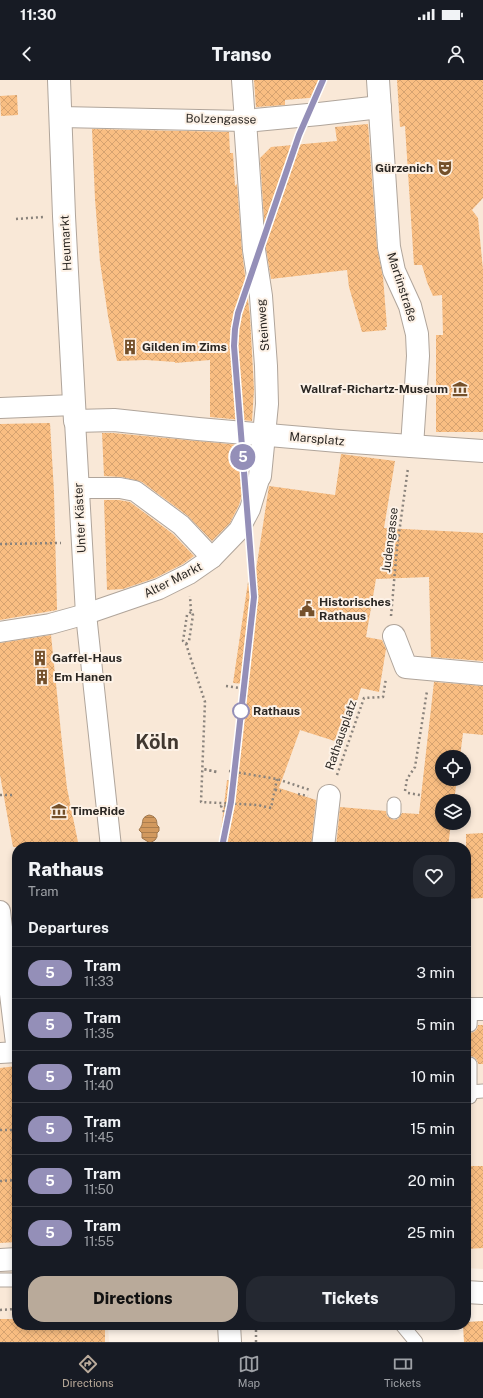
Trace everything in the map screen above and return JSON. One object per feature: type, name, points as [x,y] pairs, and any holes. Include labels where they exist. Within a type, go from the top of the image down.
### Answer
[{"type":"street","name":"Heumarkt","points":[[59,80],[64,216],[75,413]]},
{"type":"street","points":[[242,80],[245,121]]},
{"type":"street","name":"Martinstraße","points":[[378,80],[389,247],[394,271],[410,306],[417,334],[418,356],[412,446]]},
{"type":"street","name":"Bolzengasse","points":[[61,117],[245,121],[319,114],[380,106]]},
{"type":"street","name":"Steinweg","points":[[245,121],[254,250],[261,296],[266,366],[267,404],[264,434]]},
{"type":"street","points":[[0,408],[75,413]]},
{"type":"street","name":"Marsplatz","points":[[75,413],[114,420],[198,429],[483,451]]},
{"type":"street","name":"Unter Käster","points":[[75,413],[86,614]]},
{"type":"street","points":[[260,476],[264,434]]},
{"type":"street","name":"Alter Markt","points":[[0,632],[50,624],[86,614],[159,589],[189,574],[212,558],[239,530],[250,509],[260,476]]},
{"type":"street","points":[[79,488],[120,488],[135,491],[181,525],[212,558]]},
{"type":"street","points":[[86,614],[110,842]]},
{"type":"street","points":[[394,636],[406,667],[483,674]]},
{"type":"street","points":[[324,842],[329,796]]},
{"type":"street","points":[[0,911],[12,1011]]},
{"type":"street","points":[[0,1053],[12,1052]]},
{"type":"street","points":[[0,1260],[12,1260]]},
{"type":"street","points":[[471,1292],[483,1293]]},
{"type":"street","points":[[229,1330],[230,1342]]},
{"type":"lane","points":[[471,1071],[474,1093]]},
{"type":"lane","points":[[0,1280],[12,1280]]},
{"type":"lane","points":[[406,1330],[416,1342]]},
{"type":"path","points":[[16,219],[29,218]]},
{"type":"path","name":"Judengasse","points":[[394,636],[390,626],[390,619],[397,548],[412,446]]},
{"type":"path","points":[[0,544],[82,542]]},
{"type":"path","points":[[186,644],[189,641],[193,615],[191,612],[187,615],[183,641],[186,644],[205,702],[201,802],[271,808],[277,779]]},
{"type":"path","points":[[420,795],[405,792],[407,779],[415,767],[431,670]]},
{"type":"path","name":"Rathausplatz","points":[[329,796],[364,698],[383,697],[387,674]]},
{"type":"path","points":[[226,686],[240,688]]},
{"type":"path","points":[[203,769],[217,772]]},
{"type":"path","points":[[229,771],[277,779],[329,796]]},
{"type":"path","points":[[275,790],[281,791]]},
{"type":"path","points":[[0,795],[14,795]]},
{"type":"path","points":[[224,812],[221,806],[226,806]]},
{"type":"path","points":[[0,1130],[12,1130]]},
{"type":"path","points":[[0,1181],[12,1180]]},
{"type":"path","points":[[256,1330],[256,1342]]},
{"type":"shaded area","points":[[0,80],[483,80],[483,1269],[471,1268],[471,842],[12,842],[12,1330],[108,1330],[109,1342],[0,1342]]},
{"type":"shaded area","points":[[147,816],[153,816],[159,827],[157,837],[152,842],[148,842],[142,838],[142,833],[139,830],[144,818]]},
{"type":"building","points":[[254,80],[319,80],[320,97],[285,100],[285,105],[256,107]]},
{"type":"building","points":[[397,80],[483,80],[483,198],[472,210],[478,218],[483,270],[483,432],[436,432],[436,335],[443,335],[442,295],[433,296],[422,265],[414,265],[405,126],[400,127]]},
{"type":"building","points":[[17,95],[18,115],[1,116],[0,96]]},
{"type":"building","points":[[368,124],[377,248],[383,277],[387,327],[385,327],[386,330],[362,332],[349,287],[347,270],[271,279],[266,249],[260,158],[271,147],[337,141],[335,127]]},
{"type":"building","points":[[92,129],[229,132],[230,153],[233,153],[235,186],[237,184],[242,251],[250,316],[254,390],[252,421],[210,417],[210,360],[175,363],[146,360],[117,361],[108,316],[100,262],[95,199]]},
{"type":"building","points":[[50,423],[54,492],[57,610],[0,620],[0,424]]},
{"type":"building","points":[[102,433],[250,446],[248,477],[239,505],[230,523],[212,541],[188,516],[142,482],[122,477],[104,476]]},
{"type":"building","name":"Historisches Rathaus","points":[[341,454],[395,461],[384,528],[483,533],[483,661],[431,657],[429,577],[376,579],[366,637],[382,640],[386,649],[379,692],[361,688],[344,744],[300,730],[279,788],[316,800],[312,842],[220,842],[227,780],[231,781],[245,684],[233,683],[248,582],[254,583],[269,486],[335,495]]},
{"type":"building","points":[[104,500],[130,502],[173,534],[194,556],[183,564],[155,578],[123,589],[107,590]]},
{"type":"building","points":[[51,635],[67,788],[78,842],[12,842],[0,775],[0,643]]},
{"type":"building","points":[[434,682],[483,686],[483,735],[463,733],[461,750],[435,750],[435,786],[456,786],[455,794],[435,794],[435,830],[450,830],[449,842],[336,842],[340,807],[386,811],[387,816],[394,820],[398,819],[402,813],[419,814]]},
{"type":"building","points":[[483,833],[483,898],[471,899],[471,842],[466,842],[466,834]]},
{"type":"building","points":[[478,1025],[483,1025],[483,1064],[478,1064],[477,1060],[471,1056],[471,1033],[477,1029]]},
{"type":"building","points":[[12,1067],[12,1242],[0,1243],[0,1068]]},
{"type":"building","points":[[471,1166],[483,1166],[483,1248],[471,1249]]},
{"type":"building","points":[[0,1319],[12,1319],[12,1330],[105,1330],[105,1342],[0,1342]]},
{"type":"building","points":[[483,1321],[483,1342],[464,1342],[463,1330],[471,1330],[471,1322]]},
{"type":"tram line","name":"5","points":[[223,842],[231,802],[254,597],[234,346],[235,329],[238,313],[299,135],[323,80]]},
{"type":"place","name":"Gürzenich","points":[[445,168]]},
{"type":"place","name":"Gilden im Zims","points":[[130,347]]},
{"type":"place","name":"Wallraf-Richartz-Museum","points":[[460,389]]},
{"type":"place","name":"Historisches Rathaus","points":[[307,609]]},
{"type":"place","name":"Gaffel-Haus","points":[[40,658]]},
{"type":"place","name":"Em Hanen","points":[[42,677]]},
{"type":"place","name":"Rathaus","points":[[241,711]]},
{"type":"place","name":"TimeRide","points":[[59,811]]},
{"type":"district","name":"Köln","points":[[157,742]]}]
